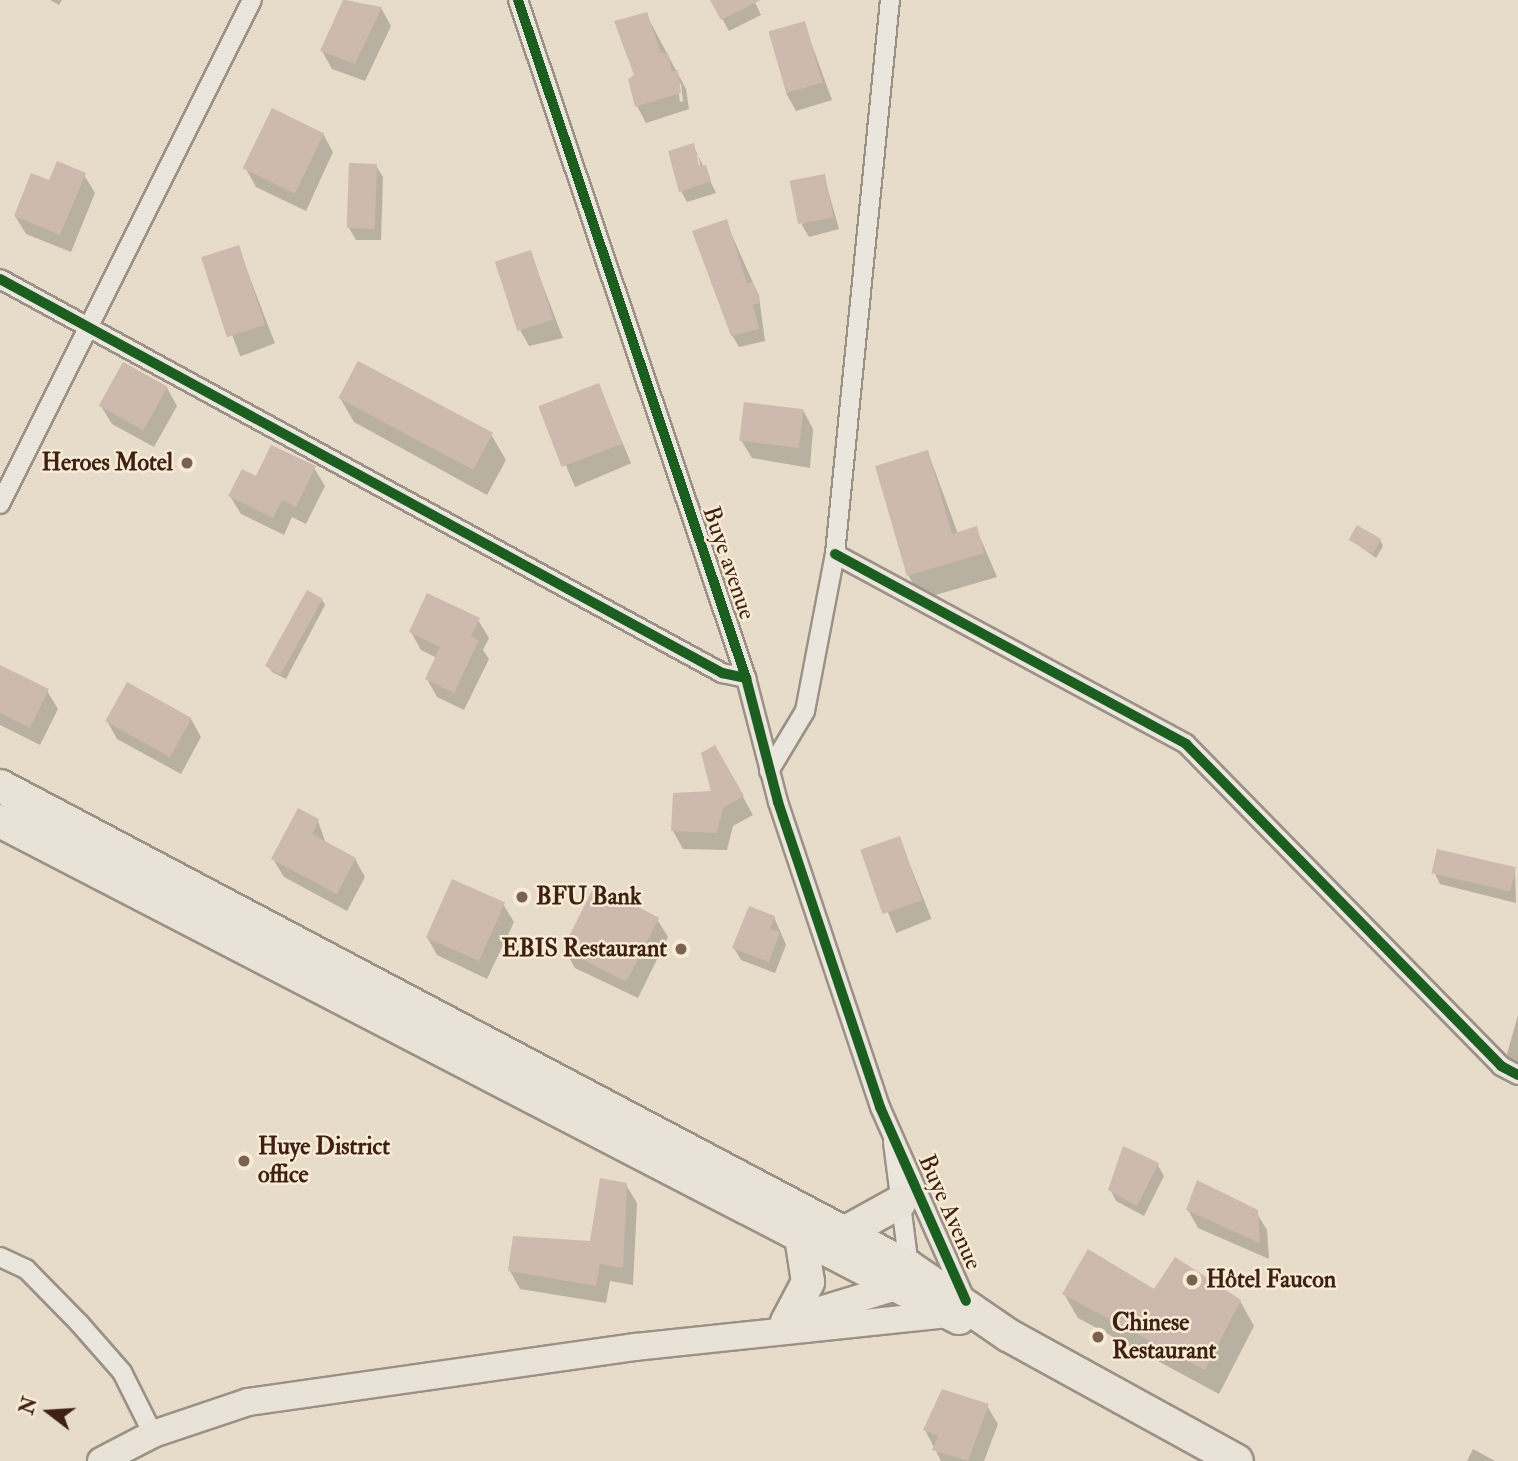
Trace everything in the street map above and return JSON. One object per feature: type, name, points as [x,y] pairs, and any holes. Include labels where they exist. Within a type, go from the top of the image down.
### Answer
[{"type":"highway","points":[[0,786],[699,1169],[801,1237],[903,1277],[1237,1461]]},
{"type":"highway","points":[[0,821],[699,1169],[844,1233],[903,1277]]},
{"type":"highway","points":[[844,1233],[900,1202]]},
{"type":"highway","points":[[788,1320],[808,1282],[801,1237]]},
{"type":"main road","points":[[760,1332],[903,1277]]},
{"type":"main road","points":[[101,1461],[153,1434],[272,1398],[760,1332],[961,1309]]},
{"type":"street","points":[[0,503],[92,330],[252,0]]},
{"type":"street","name":"Buye avenue","points":[[518,0],[746,678],[769,771],[893,1142]]},
{"type":"street","points":[[769,771],[805,711],[835,554],[889,1]]},
{"type":"street","points":[[0,279],[722,673],[746,678]]},
{"type":"street","points":[[835,554],[1186,744],[1501,1066],[1518,1075]]},
{"type":"street","name":"Buye Avenue","points":[[893,1142],[900,1202],[903,1277]]},
{"type":"street","name":"Buye Avenue","points":[[893,1142],[961,1309]]},
{"type":"street","points":[[0,1257],[26,1269],[122,1372],[153,1434]]},
{"type":"building","points":[[343,0],[382,7],[355,64],[320,51]]},
{"type":"building","points":[[710,0],[761,0],[721,20]]},
{"type":"building","points":[[647,12],[661,53],[668,53],[672,72],[678,70],[681,93],[635,107],[628,79],[634,75],[614,21]]},
{"type":"building","points":[[805,21],[823,83],[786,93],[768,31]]},
{"type":"building","points":[[272,108],[324,133],[295,194],[243,168]]},
{"type":"building","points":[[694,143],[699,166],[706,165],[711,181],[679,192],[668,151]]},
{"type":"building","points":[[57,161],[86,173],[60,235],[14,216],[31,173],[49,180]]},
{"type":"building","points":[[349,163],[377,164],[375,229],[347,228]]},
{"type":"building","points":[[825,174],[833,217],[798,224],[790,181]]},
{"type":"building","points":[[727,219],[747,284],[753,282],[760,303],[753,305],[759,329],[731,336],[692,231]]},
{"type":"building","points":[[239,245],[265,325],[227,337],[201,257]]},
{"type":"building","points":[[531,250],[554,319],[517,331],[495,262]]},
{"type":"building","points":[[358,361],[493,433],[473,470],[338,398]]},
{"type":"building","points":[[123,362],[168,387],[143,430],[99,406]]},
{"type":"building","points":[[599,383],[622,444],[562,467],[538,406]]},
{"type":"building","points":[[744,402],[804,409],[799,448],[739,441]]},
{"type":"building","points":[[271,445],[316,466],[296,507],[282,500],[273,518],[228,496],[242,469],[256,476]]},
{"type":"building","points":[[928,450],[952,534],[977,526],[984,553],[907,576],[875,466]]},
{"type":"building","points":[[1357,525],[1381,539],[1373,554],[1348,540]]},
{"type":"building","points":[[307,590],[323,599],[281,675],[265,666]]},
{"type":"building","points":[[427,593],[480,618],[471,636],[479,640],[454,693],[425,679],[440,647],[409,632]]},
{"type":"building","points":[[0,665],[49,689],[30,728],[0,713]]},
{"type":"building","points":[[127,682],[192,718],[170,757],[105,721]]},
{"type":"building","points":[[715,745],[744,796],[723,808],[717,833],[671,831],[673,793],[711,791],[701,753]]},
{"type":"building","points":[[298,808],[319,819],[312,834],[356,858],[337,894],[271,859]]},
{"type":"building","points":[[900,836],[922,900],[882,914],[860,850]]},
{"type":"building","points":[[1437,849],[1516,867],[1510,892],[1431,873]]},
{"type":"building","points":[[452,879],[505,903],[479,961],[426,937]]},
{"type":"building","points":[[595,885],[659,918],[626,982],[562,949]]},
{"type":"building","points":[[749,906],[775,916],[770,929],[780,932],[769,962],[732,948]]},
{"type":"building","points":[[1123,1146],[1159,1163],[1137,1206],[1108,1190]]},
{"type":"building","points":[[600,1178],[627,1183],[623,1268],[600,1264],[596,1286],[508,1271],[513,1236],[590,1241]]},
{"type":"building","points":[[1197,1180],[1258,1210],[1260,1243],[1186,1210]]},
{"type":"building","points":[[1088,1249],[1154,1289],[1175,1257],[1241,1300],[1205,1370],[1062,1294]]},
{"type":"building","points":[[942,1389],[989,1404],[968,1461],[932,1450],[938,1436],[923,1430]]},
{"type":"cycle path","points":[[518,0],[746,678],[778,802],[880,1107],[966,1301]]},
{"type":"cycle path","points":[[0,279],[722,673],[746,678]]},
{"type":"cycle path","points":[[835,554],[1186,744],[1501,1066],[1518,1075]]},
{"type":"place","name":"Heroes Motel","points":[[187,463]]},
{"type":"place","name":"BFU Bank","points":[[522,897]]},
{"type":"place","name":"EBIS Restaurant","points":[[681,949]]},
{"type":"place","name":"Huye District office","points":[[244,1161]]},
{"type":"place","name":"Hôtel Faucon","points":[[1192,1280]]},
{"type":"place","name":"Chinese Restaurant","points":[[1098,1337]]}]
